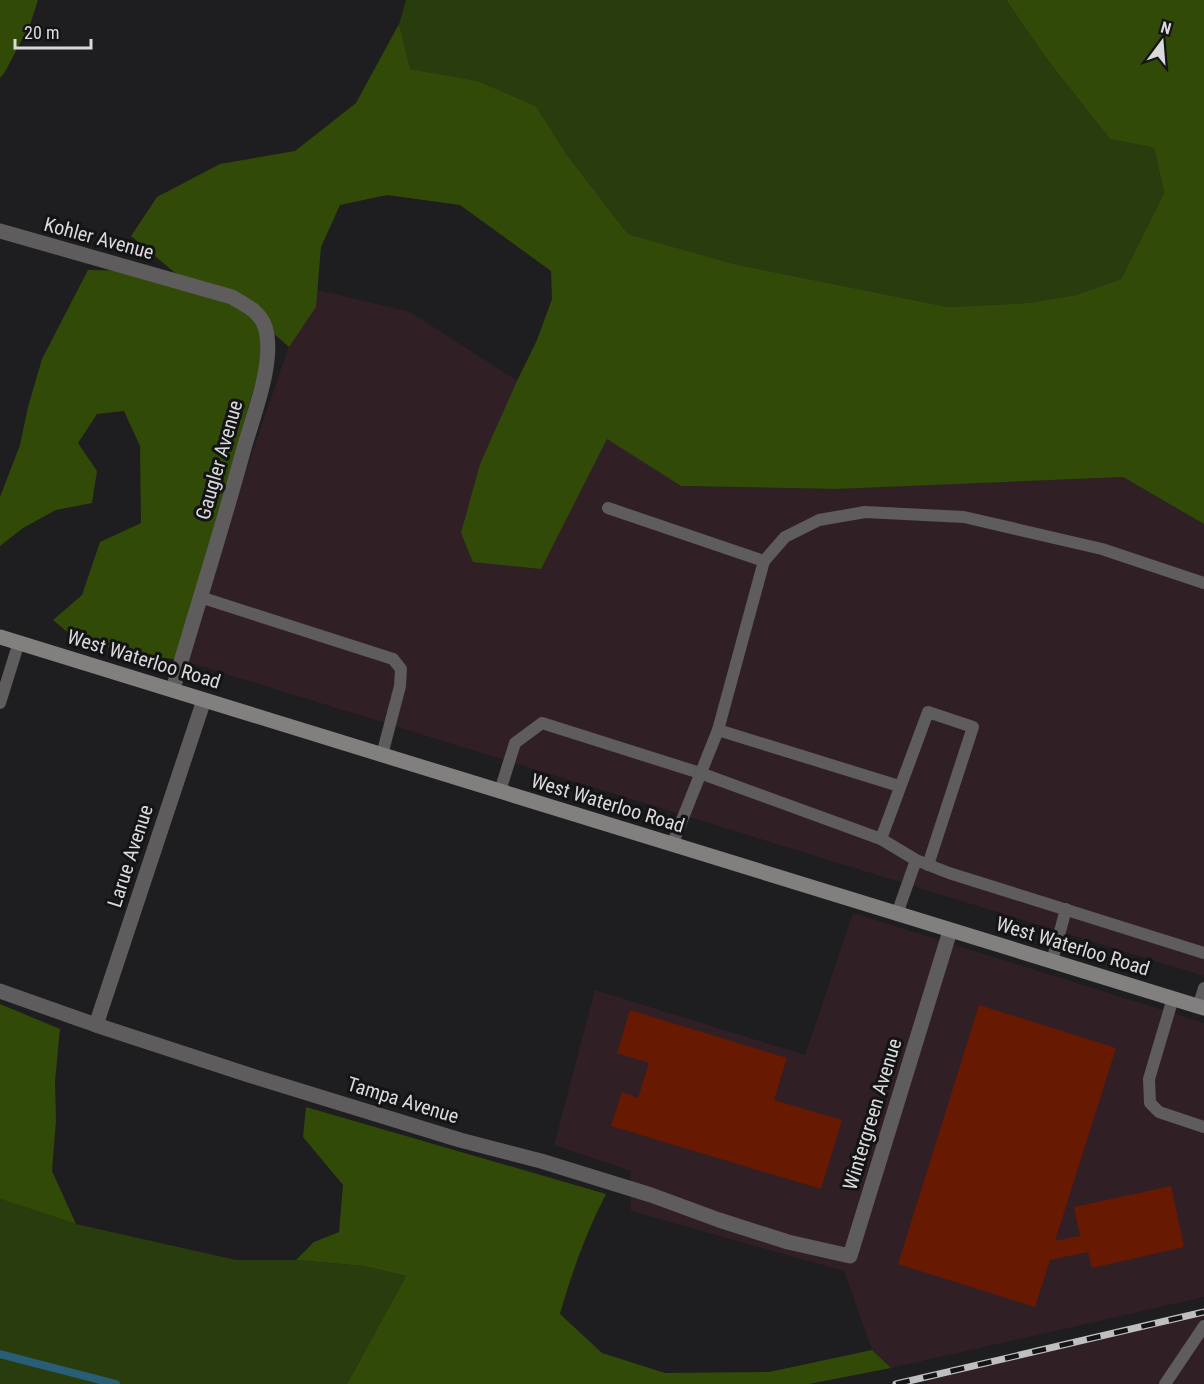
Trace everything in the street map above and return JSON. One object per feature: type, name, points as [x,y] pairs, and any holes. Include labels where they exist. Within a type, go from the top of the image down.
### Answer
[{"type":"main road","name":"West Waterloo Road","points":[[0,637],[1201,1007]]},
{"type":"street","name":"Kohler Avenue","points":[[0,231],[188,284]]},
{"type":"street","name":"Gaugler Avenue","points":[[173,690],[262,381],[267,339],[264,325],[253,310],[232,297],[188,284]]},
{"type":"street","name":"Larue Avenue","points":[[96,1025],[204,700]]},
{"type":"street","name":"Wintergreen Avenue","points":[[795,1244],[850,1256],[950,931]]},
{"type":"street","name":"Tampa Avenue","points":[[0,991],[249,1076],[460,1140],[542,1161],[795,1244]]},
{"type":"lane","points":[[608,508],[764,561]]},
{"type":"lane","points":[[672,845],[718,730],[764,561],[786,537],[819,520],[865,513],[964,517],[1102,549],[1204,583]]},
{"type":"lane","points":[[200,597],[393,659],[401,669],[400,686],[382,755]]},
{"type":"lane","points":[[0,703],[19,642]]},
{"type":"lane","points":[[881,839],[928,712],[973,728],[928,865]]},
{"type":"lane","points":[[500,791],[515,743],[542,723],[700,772],[881,839],[928,865],[1204,953]]},
{"type":"lane","points":[[718,730],[899,786]]},
{"type":"lane","points":[[897,914],[916,860]]},
{"type":"lane","points":[[1052,961],[1066,909]]},
{"type":"lane","points":[[1201,1007],[1204,988]]},
{"type":"lane","points":[[1173,998],[1149,1079],[1149,1103],[1159,1112],[1204,1126]]},
{"type":"lane","points":[[1165,1384],[1203,1330]]},
{"type":"shaded area","points":[[309,288],[410,312],[681,486],[836,489],[1123,477],[1204,524],[1204,976],[181,660]]},
{"type":"shaded area","points":[[853,913],[1204,1023],[1204,1297],[891,1368],[872,1350],[844,1271],[631,1211],[631,1171],[554,1145],[595,990],[805,1055]]},
{"type":"shaded area","points":[[1204,1312],[1204,1384],[927,1384],[927,1377]]},
{"type":"green space","points":[[0,0],[38,0],[31,22],[0,78]]},
{"type":"green space","points":[[406,0],[1006,0],[1049,62],[1110,139],[1154,148],[1164,193],[1121,279],[1076,295],[1028,303],[948,307],[734,264],[628,234],[567,155],[536,106],[478,81],[409,69],[399,24]]},
{"type":"green space","points":[[1006,0],[1204,0],[1204,524],[1123,477],[836,489],[681,486],[607,439],[541,569],[473,562],[461,533],[480,464],[537,340],[552,299],[551,271],[460,205],[387,195],[340,205],[321,247],[316,307],[289,347],[265,326],[267,339],[181,660],[148,656],[78,641],[53,620],[82,595],[100,542],[141,523],[140,446],[124,411],[97,414],[78,443],[97,471],[92,503],[56,510],[23,528],[0,546],[0,497],[20,445],[42,359],[88,270],[143,271],[186,282],[131,236],[157,197],[220,164],[295,151],[356,103],[399,24],[410,69],[478,81],[536,106],[567,155],[628,234],[734,264],[948,307],[1028,303],[1076,295],[1121,279],[1164,193],[1154,148],[1110,139],[1049,62]]},
{"type":"green space","points":[[0,1004],[60,1029],[55,1081],[56,1120],[52,1171],[76,1224],[0,1199]]},
{"type":"green space","points":[[306,1107],[606,1194],[580,1253],[560,1314],[602,1353],[665,1373],[769,1372],[872,1350],[891,1368],[809,1384],[347,1384],[406,1276],[364,1266],[296,1260],[314,1242],[339,1232],[343,1185],[303,1137]]},
{"type":"green space","points":[[0,1199],[76,1224],[236,1260],[296,1260],[364,1266],[406,1276],[347,1384],[0,1384]]},
{"type":"building","points":[[979,1005],[1116,1048],[1055,1241],[1080,1236],[1074,1207],[1171,1186],[1184,1247],[1092,1268],[1088,1252],[1050,1260],[1035,1307],[898,1264]]},
{"type":"building","points":[[630,1010],[787,1058],[774,1100],[842,1120],[821,1189],[611,1126],[622,1092],[638,1098],[649,1063],[617,1053]]},
{"type":"waterway","points":[[0,1354],[116,1384]]},
{"type":"railway","points":[[896,1384],[1204,1312]]}]
